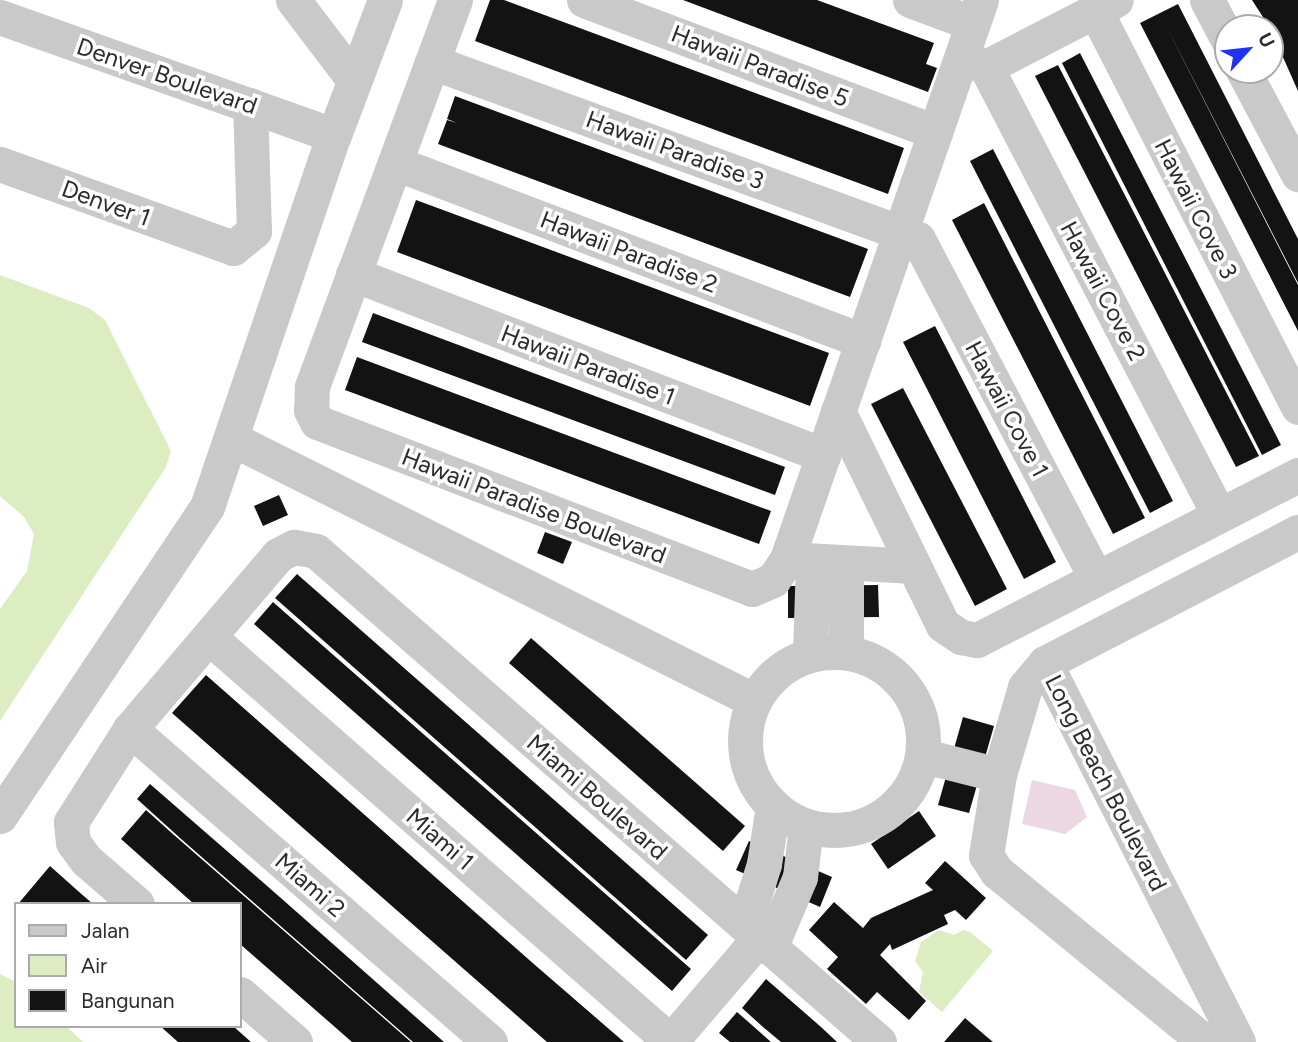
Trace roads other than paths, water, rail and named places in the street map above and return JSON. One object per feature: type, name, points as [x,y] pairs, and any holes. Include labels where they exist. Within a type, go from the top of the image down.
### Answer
[{"type":"street","points":[[293,0],[354,80]]},
{"type":"street","points":[[0,816],[207,507],[334,135],[385,0]]},
{"type":"street","points":[[354,274],[455,0]]},
{"type":"street","name":"Hawaii Paradise 5","points":[[584,0],[935,132]]},
{"type":"street","points":[[810,652],[823,455],[863,341],[909,236],[935,132],[974,62],[976,12],[910,0]]},
{"type":"street","points":[[974,62],[1105,5]]},
{"type":"street","name":"Hawaii Cove 3","points":[[1105,5],[1298,407]]},
{"type":"street","name":"Denver Boulevard","points":[[0,17],[334,135]]},
{"type":"street","name":"Hawaii Paradise 3","points":[[432,61],[909,236]]},
{"type":"street","name":"Hawaii Cove 2","points":[[974,62],[1219,515]]},
{"type":"street","points":[[1251,84],[1298,174]]},
{"type":"street","name":"Denver 1","points":[[0,164],[233,248],[254,230],[250,105]]},
{"type":"street","name":"Hawaii Paradise 2","points":[[395,163],[863,341]]},
{"type":"street","name":"Hawaii Cove 1","points":[[909,236],[1096,578]]},
{"type":"street","name":"Hawaii Paradise Boulevard","points":[[354,274],[312,387],[311,410],[317,422],[752,589],[815,562]]},
{"type":"street","name":"Hawaii Paradise 1","points":[[354,274],[823,455]]},
{"type":"street","points":[[838,411],[943,625],[961,637],[977,640],[1298,475]]},
{"type":"street","points":[[232,439],[753,701]]},
{"type":"street","points":[[1045,663],[1298,532]]},
{"type":"street","name":"Miami Boulevard","points":[[209,637],[278,555],[294,547],[316,551],[878,1042]]},
{"type":"street","points":[[815,562],[914,566]]},
{"type":"street","points":[[815,562],[846,650]]},
{"type":"street","points":[[135,902],[86,860],[73,842],[71,822],[130,729],[209,637]]},
{"type":"street","name":"Miami 1","points":[[209,637],[670,1042]]},
{"type":"street","points":[[846,650],[905,683],[922,718],[924,756],[909,792],[881,818],[844,830],[806,826],[773,806],[752,775],[745,737],[753,701],[774,673],[810,652],[846,650]]},
{"type":"street","name":"Long Beach Boulevard","points":[[1205,1042],[998,872],[986,855],[999,775],[1025,687],[1045,663],[1238,1042]]},
{"type":"street","name":"Miami 2","points":[[130,729],[490,1042]]},
{"type":"street","points":[[924,756],[999,775]]},
{"type":"street","points":[[758,937],[764,864],[773,806]]},
{"type":"street","points":[[670,1042],[758,937],[800,877],[806,826]]},
{"type":"street","points":[[242,995],[295,1042]]},
{"type":"water","points":[[0,275],[89,308],[105,320],[171,451],[166,467],[0,721],[0,609],[27,571],[34,534],[24,517],[0,496]]},
{"type":"water","points":[[939,930],[954,935],[963,930],[970,932],[993,951],[942,1012],[919,992],[923,972],[915,961],[921,942]]},
{"type":"water","points":[[0,974],[14,981],[14,1028],[68,1028],[83,1042],[0,1042]]}]
